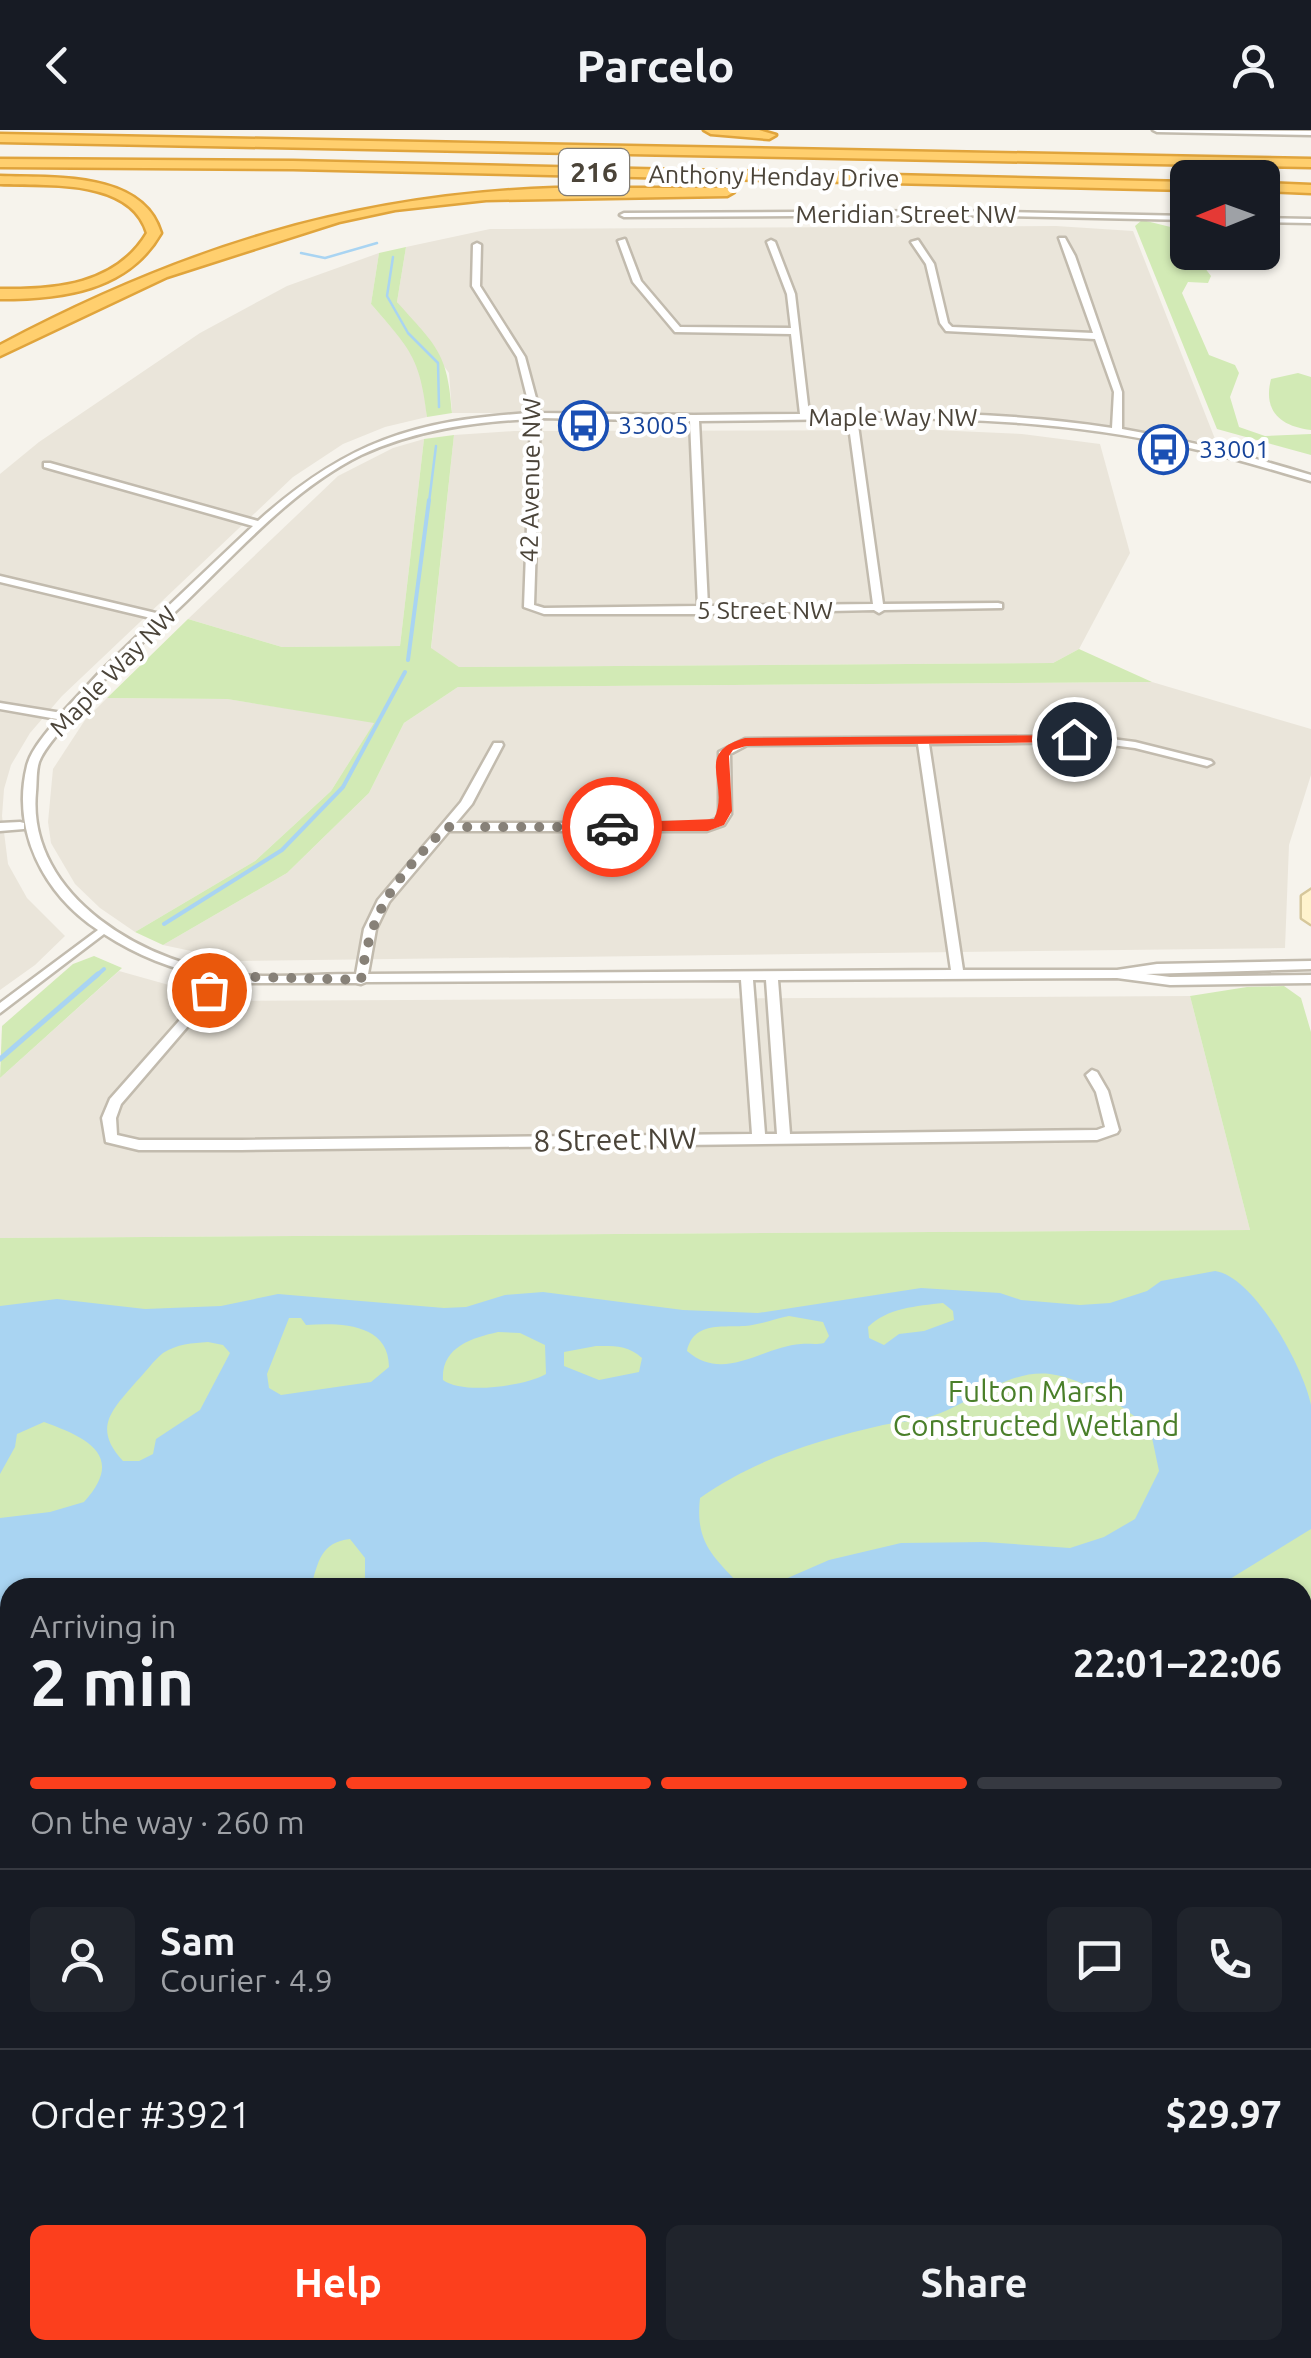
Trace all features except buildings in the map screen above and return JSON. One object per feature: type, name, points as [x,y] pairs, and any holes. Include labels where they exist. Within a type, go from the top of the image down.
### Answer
[{"type":"highway","points":[[711,130],[819,139]]},
{"type":"highway","points":[[682,134],[1206,154],[1227,160]]},
{"type":"highway","name":"Anthony Henday Drive","points":[[0,138],[1177,160]]},
{"type":"highway","name":"Anthony Henday Drive","points":[[0,162],[293,165],[1170,189]]},
{"type":"highway","name":"Anthony Henday Drive","points":[[1280,162],[1311,162]]},
{"type":"highway","points":[[0,180],[208,181]]},
{"type":"highway","points":[[0,180],[84,186],[125,195],[143,207],[154,224],[147,248],[120,270],[60,290],[0,294]]},
{"type":"highway","points":[[326,182],[1170,189]]},
{"type":"highway","points":[[0,351],[64,318],[196,263],[340,216],[500,195],[876,188]]},
{"type":"highway","points":[[1280,188],[1311,188]]},
{"type":"street","points":[[1158,130],[1311,133]]},
{"type":"street","name":"Meridian Street NW","points":[[624,215],[922,212],[1170,218]]},
{"type":"street","points":[[1280,220],[1311,221]]},
{"type":"street","points":[[1062,240],[1118,392],[1117,431]]},
{"type":"street","points":[[622,241],[636,282],[678,330],[795,332]]},
{"type":"street","points":[[771,242],[789,284],[806,416]]},
{"type":"street","points":[[915,242],[930,264],[949,330],[1096,336]]},
{"type":"street","name":"42 Avenue NW","points":[[477,245],[476,286],[521,357],[532,386],[536,417],[526,601],[532,609]]},
{"type":"street","points":[[852,416],[880,610]]},
{"type":"street","name":"Maple Way NW","points":[[30,867],[20,826],[22,791],[31,768],[64,717],[312,478],[358,452],[445,424],[536,417],[984,417],[1117,431],[1219,452],[1311,478]]},
{"type":"street","points":[[694,418],[703,611]]},
{"type":"street","points":[[47,465],[261,525]]},
{"type":"street","points":[[0,579],[164,618]]},
{"type":"street","name":"5 Street NW","points":[[532,609],[880,610],[998,606]]},
{"type":"street","points":[[0,706],[64,717]]},
{"type":"street","points":[[446,827],[702,827],[720,822],[725,811],[722,756],[729,747],[750,742],[1104,740],[1207,763]]},
{"type":"street","points":[[923,741],[958,974]]},
{"type":"street","points":[[361,980],[376,914],[395,884],[471,797],[498,745]]},
{"type":"street","points":[[0,827],[20,826]]},
{"type":"street","points":[[41,887],[67,914],[98,934],[160,963],[218,976],[361,980],[1117,974],[1170,981],[1311,979]]},
{"type":"street","points":[[1311,896],[1311,918]]},
{"type":"street","points":[[0,1009],[98,934]]},
{"type":"street","points":[[1117,974],[1157,968],[1311,965]]},
{"type":"street","name":"8 Street NW","points":[[218,976],[190,1016],[115,1102],[107,1129],[117,1142],[241,1145],[784,1136],[1078,1136],[1112,1130],[1102,1091],[1092,1075]]},
{"type":"street","points":[[748,978],[759,1137]]},
{"type":"street","points":[[772,978],[784,1136]]},
{"type":"shaded area","points":[[1056,226],[1133,231],[1217,444],[1033,416],[957,412],[452,413],[449,373],[397,302],[406,247],[490,229]]},
{"type":"shaded area","points":[[379,253],[371,304],[413,352],[422,374],[427,417],[385,427],[343,444],[293,477],[62,696],[30,733],[11,765],[4,789],[2,816],[8,864],[27,898],[65,936],[35,965],[0,990],[0,474],[39,442],[200,333],[287,286]]},
{"type":"shaded area","points":[[934,430],[1022,434],[1100,444],[1130,553],[1079,649],[1053,663],[459,667],[431,649],[454,435],[514,431]]},
{"type":"shaded area","points":[[424,439],[400,646],[282,647],[188,619],[338,476],[393,448]]},
{"type":"shaded area","points":[[1152,682],[1311,729],[1311,775],[1289,845],[1285,948],[238,961],[163,945],[287,873],[369,793],[404,723],[458,687]]},
{"type":"shaded area","points":[[107,698],[227,699],[375,722],[331,791],[255,861],[135,932],[100,908],[75,884],[51,843],[48,822],[53,769],[85,720]]},
{"type":"shaded area","points":[[119,971],[226,1001],[1190,996],[1250,1230],[0,1238],[0,1078]]},
{"type":"green space","points":[[1142,220],[1170,227],[1170,270],[1206,270],[1211,276],[1208,283],[1188,282],[1182,293],[1209,355],[1235,365],[1239,373],[1230,397],[1239,427],[1265,436],[1311,434],[1311,455],[1217,429],[1135,226]]},
{"type":"green space","points":[[406,247],[397,302],[438,351],[447,376],[452,413],[427,417],[421,380],[411,355],[371,304],[379,253]]},
{"type":"green space","points":[[1298,373],[1311,377],[1311,430],[1282,420],[1269,399],[1271,379]]},
{"type":"green space","points":[[454,435],[431,648],[459,667],[1053,663],[1079,649],[1152,682],[458,687],[404,723],[369,793],[287,873],[163,945],[135,932],[255,861],[331,791],[374,723],[227,699],[107,698],[188,619],[282,647],[400,646],[424,439]]},
{"type":"green space","points":[[94,956],[122,968],[0,1078],[2,1026],[73,964]]},
{"type":"green space","name":"Fulton Marsh Constructed Wetland","points":[[1284,986],[1301,998],[1311,1032],[1311,1578],[0,1578],[0,1238],[1250,1230],[1190,996]]},
{"type":"water","points":[[1215,1271],[1230,1277],[1261,1306],[1299,1369],[1311,1405],[1311,1529],[1232,1578],[788,1578],[829,1560],[901,1543],[985,1542],[1070,1548],[1104,1537],[1135,1519],[1159,1471],[1150,1428],[1091,1387],[1050,1374],[1018,1377],[929,1417],[811,1444],[721,1484],[700,1498],[700,1527],[715,1557],[734,1578],[365,1578],[365,1558],[350,1539],[327,1549],[314,1578],[0,1578],[0,1518],[50,1512],[84,1502],[102,1472],[96,1450],[74,1434],[44,1422],[17,1434],[15,1447],[0,1474],[0,1306],[57,1299],[145,1309],[221,1306],[278,1294],[444,1308],[466,1307],[505,1295],[543,1292],[683,1310],[758,1313],[921,1288],[1000,1293],[1021,1300],[1080,1305],[1110,1303],[1147,1291],[1161,1281]],"holes":[[[943,1303],[953,1311],[954,1320],[924,1331],[899,1334],[884,1345],[869,1338],[868,1327],[884,1316]],[[789,1316],[823,1322],[829,1336],[824,1343],[786,1346],[729,1364],[701,1360],[687,1351],[691,1340],[706,1329],[747,1326]],[[289,1318],[301,1318],[306,1325],[347,1326],[372,1334],[387,1352],[389,1367],[371,1382],[281,1395],[269,1388],[267,1374]],[[498,1332],[520,1333],[545,1345],[546,1374],[524,1382],[479,1388],[443,1380],[447,1359],[453,1352],[469,1341]],[[208,1342],[223,1345],[230,1353],[200,1410],[156,1439],[153,1454],[139,1461],[123,1461],[109,1439],[107,1429],[113,1411],[163,1353],[179,1346]],[[615,1346],[642,1358],[639,1372],[599,1380],[564,1366],[564,1352]]]},
{"type":"waterway","points":[[301,253],[325,258],[377,243]]},
{"type":"waterway","points":[[393,257],[387,296],[408,333],[438,363],[439,407]]},
{"type":"waterway","points":[[429,502],[436,446]]},
{"type":"waterway","points":[[408,660],[429,500]]},
{"type":"waterway","points":[[164,924],[282,850],[343,787],[405,672]]},
{"type":"waterway","points":[[95,977],[104,969]]},
{"type":"waterway","points":[[0,1059],[98,974]]},
{"type":"way so far","points":[[209,990],[218,976],[361,980],[376,914],[395,884],[446,827],[612,827]]},
{"type":"place","name":"33005","points":[[583,425]]},
{"type":"place","name":"33001","points":[[1164,449]]},
{"type":"route","points":[[612,827],[708,826],[720,822],[725,811],[722,756],[729,747],[745,742],[1074,739]]}]
